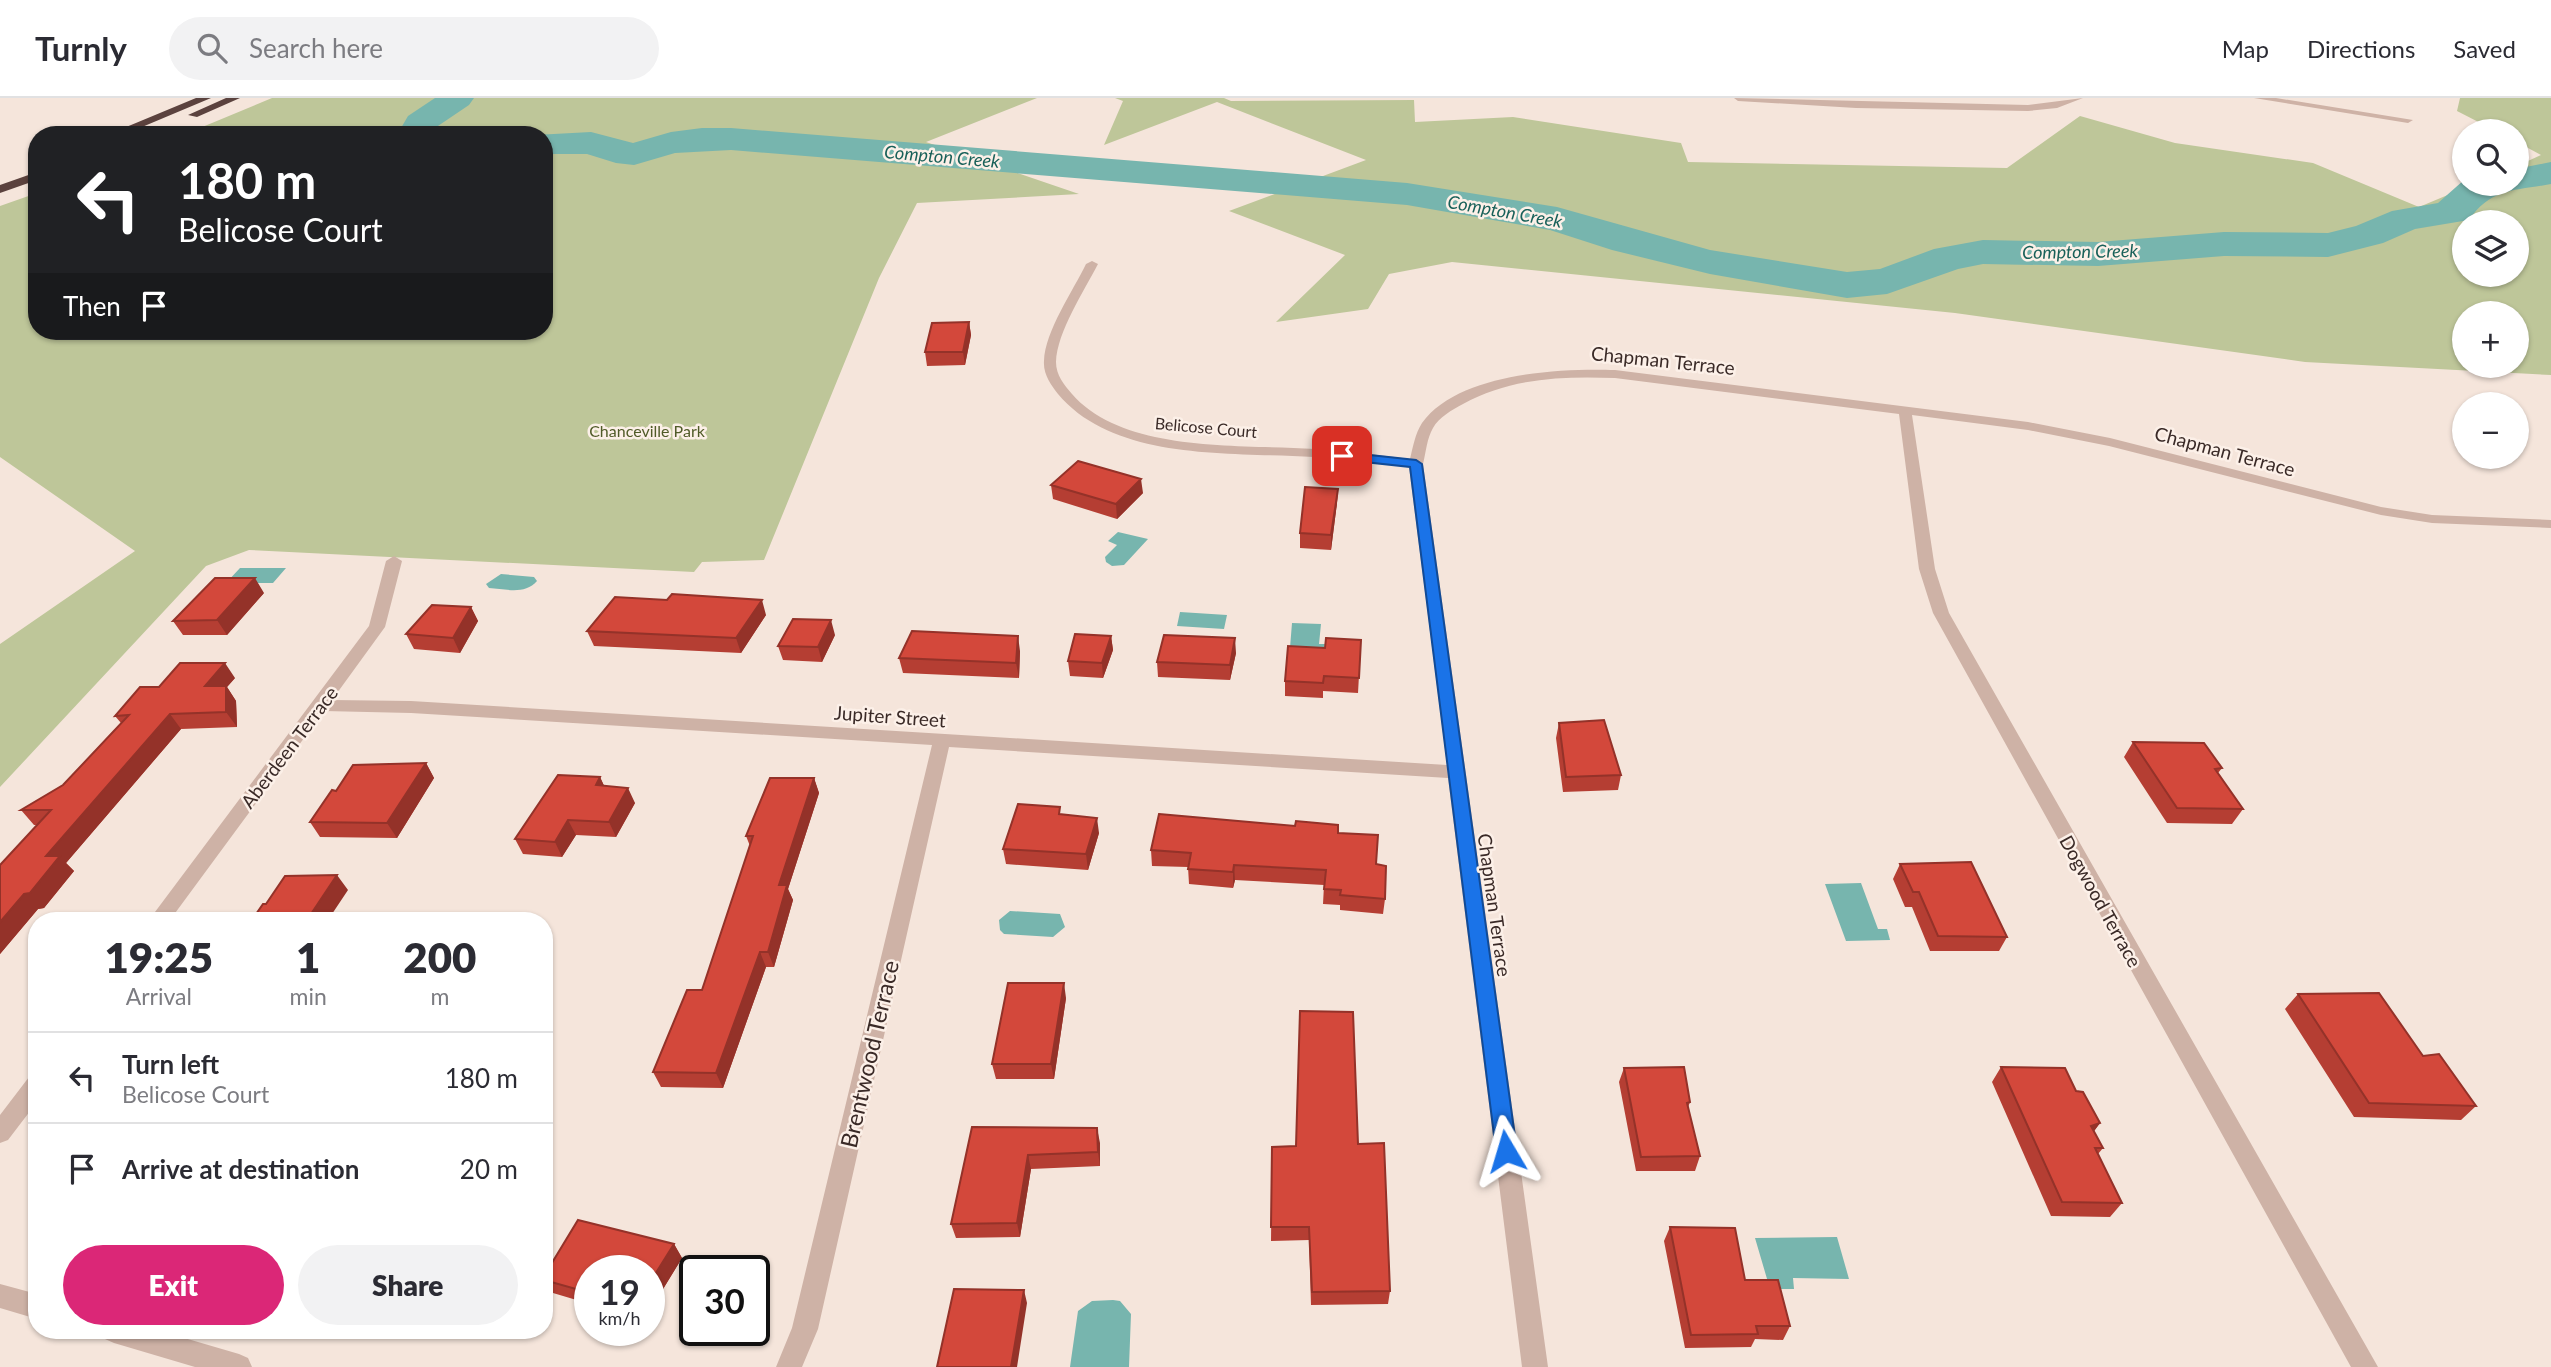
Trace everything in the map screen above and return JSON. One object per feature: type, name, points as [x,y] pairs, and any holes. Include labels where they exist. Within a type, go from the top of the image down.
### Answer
[{"type":"highway","points":[[135,126],[206,98]]},
{"type":"highway","points":[[165,126],[235,98]]},
{"type":"highway","points":[[0,177],[28,166]]},
{"type":"highway","points":[[0,189],[28,179]]},
{"type":"street","points":[[1738,98],[1841,106],[2046,107],[2073,102],[2079,98]]},
{"type":"street","points":[[2258,98],[2408,120]]},
{"type":"street","name":"Belicose Court","points":[[1092,264],[1050,360],[1053,377],[1063,395],[1076,409],[1102,424],[1153,441],[1416,464]]},
{"type":"street","name":"Chapman Terrace","points":[[1535,1367],[1416,464],[1427,426],[1444,410],[1475,392],[1530,377],[1552,374],[1615,374],[2081,435],[2381,511],[2432,519],[2551,524]]},
{"type":"street","name":"Dogwood Terrace","points":[[1905,410],[1927,569],[1941,612],[2365,1367]]},
{"type":"street","name":"Aberdeen Terrace","points":[[165,912],[377,627],[394,562]]},
{"type":"street","name":"Jupiter Street","points":[[321,705],[424,708],[1456,772]]},
{"type":"street","name":"Brentwood Terrace","points":[[789,1367],[805,1329],[942,740]]},
{"type":"street","points":[[0,1133],[28,1096]]},
{"type":"street","points":[[0,1296],[28,1304]]},
{"type":"street","points":[[144,1339],[239,1367]]},
{"type":"green space","name":"Chanceville Park","points":[[272,98],[1037,98],[926,142],[1079,194],[917,203],[879,278],[764,560],[702,562],[694,572],[249,550],[206,566],[0,787],[0,644],[135,551],[0,457],[0,206],[28,196],[28,340],[553,340],[553,126],[205,126]]},
{"type":"green space","points":[[1115,98],[1224,98],[1231,101],[1414,100],[1415,122],[1513,117],[1681,143],[1688,162],[2007,168],[2080,116],[2175,143],[2313,163],[2419,207],[2452,193],[2452,196],[2529,196],[2529,160],[2541,155],[2529,148],[2529,119],[2473,119],[2457,111],[2460,98],[2551,98],[2551,375],[2529,374],[2529,301],[2452,301],[2452,370],[2305,362],[1955,313],[1452,262],[1389,274],[1368,309],[1276,322],[1345,255],[1229,211],[1366,160],[1217,102],[1104,145],[1123,101]]},
{"type":"water","points":[[1118,532],[1148,539],[1124,565],[1112,566],[1106,562],[1105,557],[1117,545],[1108,541]]},
{"type":"water","points":[[240,568],[286,568],[273,583],[226,583]]},
{"type":"water","points":[[501,574],[534,577],[537,581],[521,590],[489,588],[486,584]]},
{"type":"water","points":[[1180,612],[1227,615],[1224,629],[1177,626]]},
{"type":"water","points":[[1292,623],[1321,624],[1319,644],[1325,644],[1324,650],[1290,648]]},
{"type":"water","points":[[1861,883],[1878,929],[1887,929],[1890,940],[1846,941],[1825,884]]},
{"type":"water","points":[[1010,911],[1060,914],[1065,927],[1053,937],[1004,934],[1000,930],[999,920]]},
{"type":"water","points":[[1837,1237],[1849,1279],[1793,1278],[1794,1289],[1770,1289],[1755,1238]]},
{"type":"water","points":[[1092,1301],[1120,1301],[1131,1314],[1129,1367],[1070,1367],[1078,1311]]},
{"type":"building","points":[[969,322],[963,352],[925,352],[932,323]]},
{"type":"building","points":[[1078,461],[1141,479],[1116,504],[1051,485]]},
{"type":"building","points":[[1305,487],[1338,489],[1331,535],[1300,533]]},
{"type":"building","points":[[215,578],[255,578],[217,620],[173,621]]},
{"type":"building","points":[[672,594],[762,600],[736,638],[587,631],[615,597],[667,600]]},
{"type":"building","points":[[432,605],[471,607],[453,638],[406,634]]},
{"type":"building","points":[[793,619],[831,620],[818,647],[778,646]]},
{"type":"building","points":[[912,631],[1018,636],[1016,663],[899,658]]},
{"type":"building","points":[[1075,634],[1111,636],[1102,663],[1068,661]]},
{"type":"building","points":[[1164,635],[1235,638],[1230,665],[1157,662]]},
{"type":"building","points":[[1326,638],[1361,640],[1359,678],[1324,676],[1323,683],[1285,681],[1288,646],[1325,648]]},
{"type":"building","points":[[180,663],[225,663],[205,686],[226,686],[226,712],[170,714],[46,856],[60,856],[30,893],[24,894],[0,922],[0,865],[51,810],[21,810],[63,785],[129,715],[115,716],[140,687],[159,687]]},
{"type":"building","points":[[1604,720],[1621,775],[1566,777],[1559,723]]},
{"type":"building","points":[[2133,742],[2204,743],[2222,768],[2215,769],[2243,809],[2177,808]]},
{"type":"building","points":[[426,763],[387,823],[310,822],[353,765]]},
{"type":"building","points":[[558,775],[600,777],[596,785],[628,788],[609,822],[568,820],[555,842],[515,839]]},
{"type":"building","points":[[770,778],[814,778],[779,885],[787,885],[768,952],[760,952],[716,1073],[653,1072],[687,990],[702,990],[753,836],[746,836]]},
{"type":"building","points":[[1018,804],[1060,807],[1059,814],[1097,818],[1086,854],[1003,849]]},
{"type":"building","points":[[1159,814],[1295,826],[1296,821],[1338,825],[1338,833],[1378,835],[1376,864],[1386,866],[1385,899],[1340,895],[1341,890],[1324,889],[1326,870],[1234,865],[1233,872],[1188,869],[1191,853],[1151,850]]},
{"type":"building","points":[[1971,862],[2007,937],[1938,936],[1919,892],[1913,892],[1900,864]]},
{"type":"building","points":[[337,875],[312,912],[258,912],[285,876]]},
{"type":"building","points":[[1008,983],[1064,983],[1051,1064],[992,1064]]},
{"type":"building","points":[[2379,993],[2423,1056],[2439,1054],[2476,1106],[2369,1103],[2298,994]]},
{"type":"building","points":[[1300,1011],[1353,1012],[1358,1144],[1384,1143],[1390,1291],[1312,1292],[1309,1227],[1271,1227],[1272,1147],[1296,1146]]},
{"type":"building","points":[[1684,1067],[1690,1102],[1687,1103],[1700,1156],[1641,1157],[1624,1068]]},
{"type":"building","points":[[2001,1067],[2065,1068],[2076,1091],[2083,1092],[2100,1123],[2091,1126],[2103,1148],[2095,1148],[2122,1203],[2062,1202]]},
{"type":"building","points":[[972,1127],[1097,1128],[1098,1152],[1028,1155],[1017,1223],[951,1224]]},
{"type":"building","points":[[578,1220],[674,1244],[665,1258],[665,1255],[574,1255],[574,1288],[553,1283],[553,1261]]},
{"type":"building","points":[[1670,1227],[1735,1228],[1745,1280],[1778,1280],[1790,1326],[1756,1326],[1758,1334],[1691,1335]]},
{"type":"building","points":[[954,1289],[1024,1290],[1011,1367],[937,1367]]},
{"type":"waterway","name":"Compton Creek","points":[[418,126],[457,98]]},
{"type":"waterway","name":"Compton Creek","points":[[553,143],[591,143],[616,152],[634,154],[671,143],[731,139],[1407,194],[1557,219],[1626,241],[1710,262],[1847,285],[1887,281],[1949,258],[1983,252],[2098,254],[2224,244],[2328,245],[2369,235],[2406,219],[2455,212],[2455,206],[2468,196]]},
{"type":"waterway","points":[[2529,177],[2551,173]]},
{"type":"route","points":[[1342,456],[1416,464],[1506,1151]]}]
